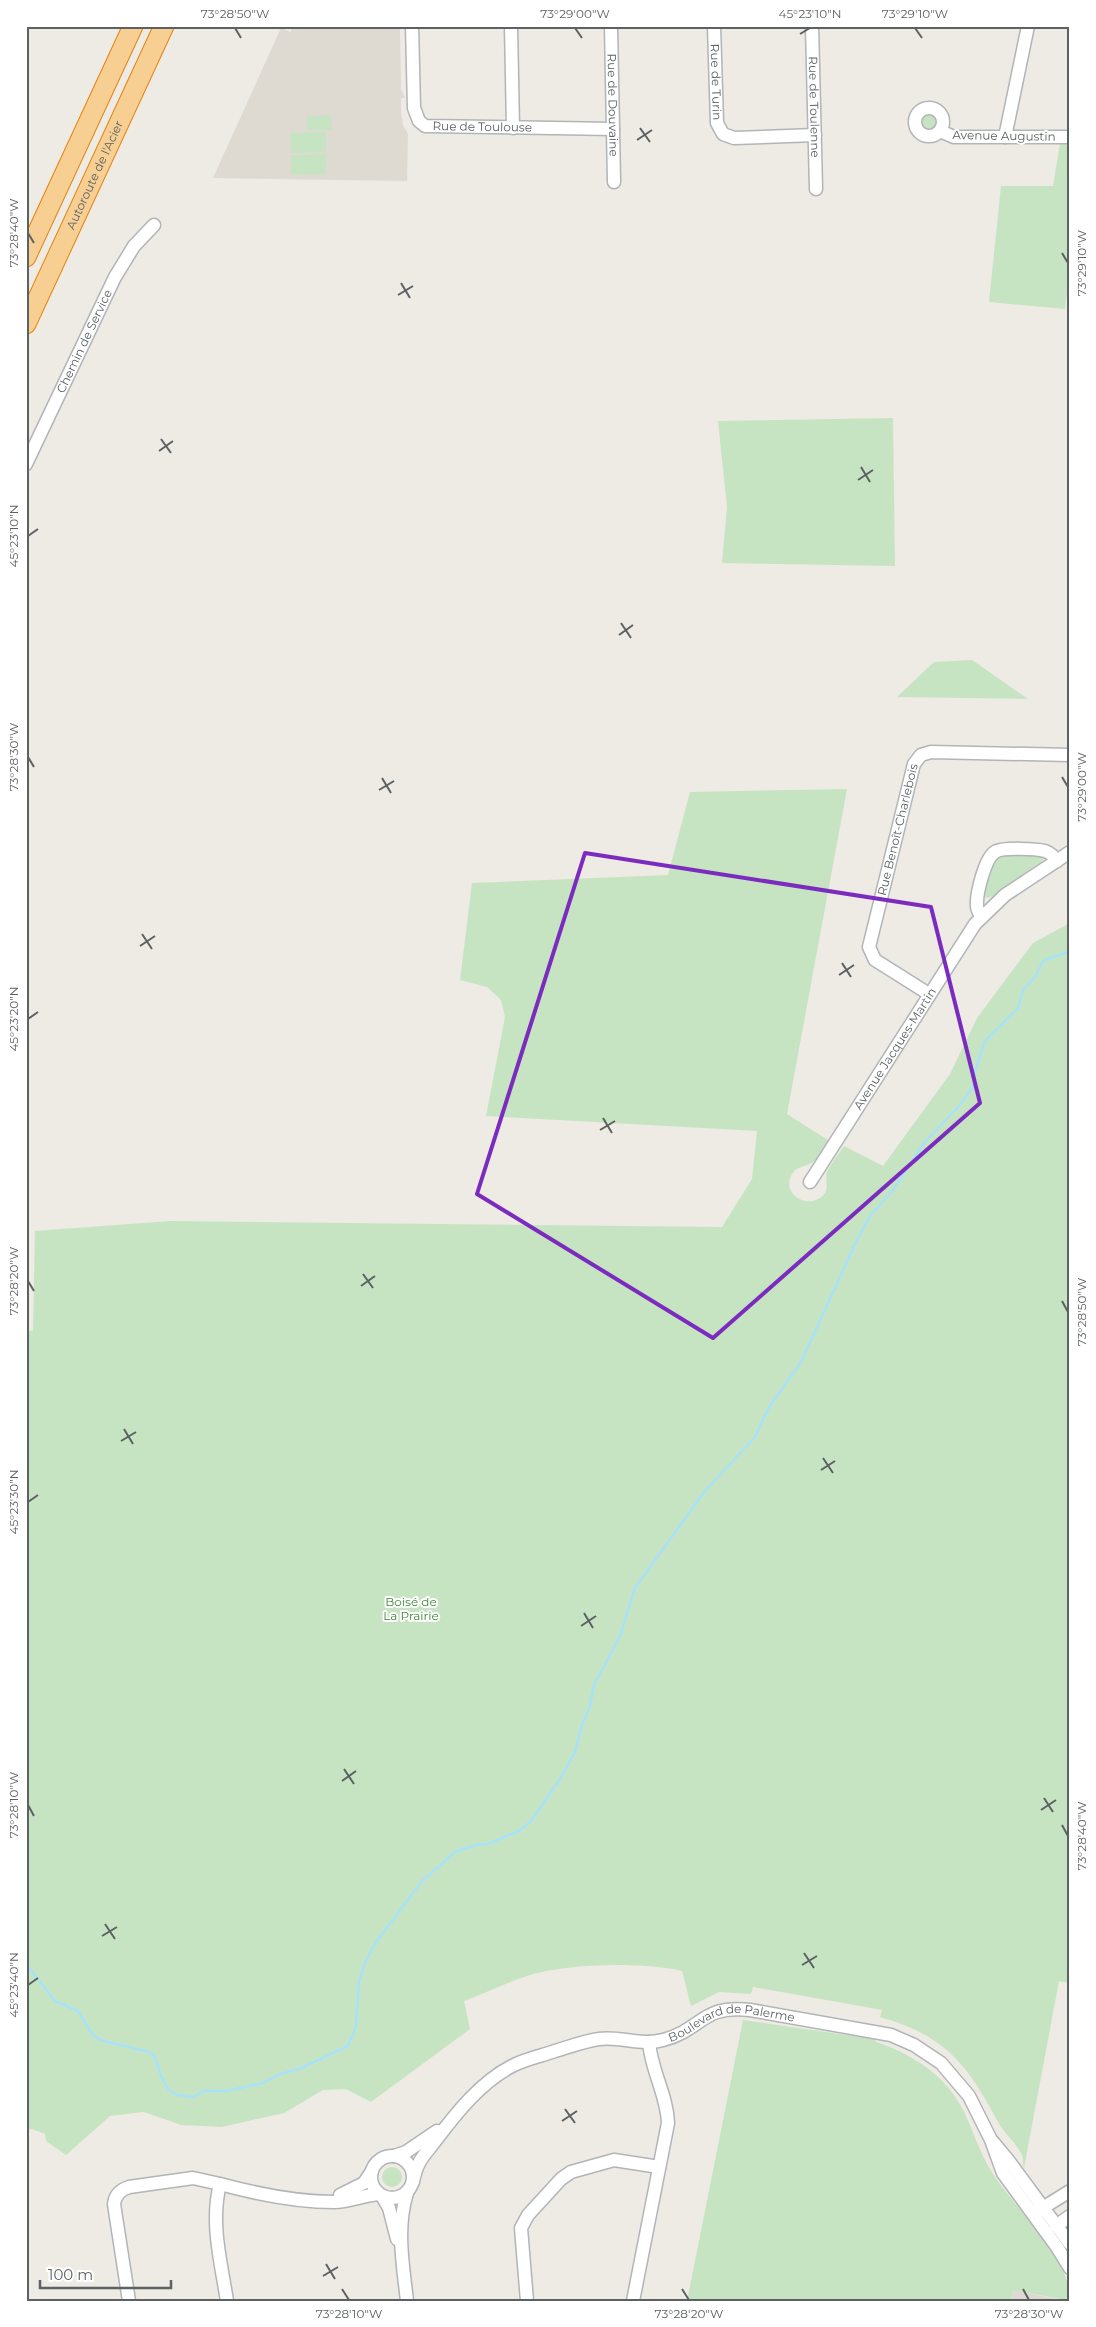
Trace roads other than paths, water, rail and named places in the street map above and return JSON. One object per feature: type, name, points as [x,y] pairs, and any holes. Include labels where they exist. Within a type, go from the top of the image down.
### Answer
[{"type":"highway","points":[[26,257],[133,26]]},
{"type":"highway","name":"Autoroute de l'Acier","points":[[26,324],[164,26]]},
{"type":"street","name":"Rue de Toulouse","points":[[412,26],[414,108],[419,121],[430,127],[613,129]]},
{"type":"street","points":[[511,26],[513,128]]},
{"type":"street","name":"Rue de Douvaine","points":[[611,26],[614,182]]},
{"type":"street","name":"Rue de Turin","points":[[714,26],[717,123],[723,134],[734,138],[815,135]]},
{"type":"street","name":"Rue de Toulenne","points":[[812,26],[816,189]]},
{"type":"street","points":[[1005,138],[1028,26]]},
{"type":"street","name":"Avenue Augustin","points":[[940,131],[954,137],[1070,137]]},
{"type":"street","name":"Chemin de Service","points":[[26,464],[102,302],[134,246],[154,225]]},
{"type":"street","name":"Rue Benoît-Charlebois","points":[[929,994],[875,960],[869,947],[914,764],[921,755],[931,752],[1070,755]]},
{"type":"street","points":[[982,916],[976,906],[988,861],[994,852],[1003,849],[1042,850],[1051,854],[1056,861]]},
{"type":"street","name":"Avenue Jacques-Martin","points":[[810,1182],[929,994],[982,916],[1010,892],[1070,852]]},
{"type":"street","name":"Boulevard de Palerme","points":[[401,2251],[403,2211],[419,2160],[447,2124],[485,2085],[514,2065],[596,2040],[612,2039],[649,2042],[675,2036],[709,2014],[730,2008],[766,2012],[891,2035],[920,2049],[953,2075],[973,2103],[991,2140],[1003,2153],[1070,2268]]},
{"type":"street","points":[[633,2301],[667,2118],[651,2059],[649,2042]]},
{"type":"street","name":"Boulevard de Palerme","points":[[394,2156],[406,2152],[447,2124]]},
{"type":"street","points":[[130,2301],[114,2204],[118,2194],[129,2187],[193,2178],[274,2197],[321,2201],[339,2202],[381,2195],[395,2199],[410,2188],[412,2168],[408,2162],[394,2156],[382,2159],[367,2180],[358,2187],[321,2201]]},
{"type":"street","points":[[527,2301],[521,2228],[528,2215],[560,2179],[571,2172],[614,2160],[659,2167]]},
{"type":"street","points":[[372,2171],[372,2184],[389,2208],[401,2251],[407,2301]]},
{"type":"street","points":[[220,2184],[216,2202],[216,2229],[227,2301]]},
{"type":"street","points":[[1038,2211],[1070,2191]]},
{"type":"street","name":"Boulevard de Palerme","points":[[1038,2211],[1056,2226],[1070,2244]]},
{"type":"street","points":[[1056,2226],[1070,2216]]},
{"type":"waterway","points":[[26,1964],[55,2001],[78,2011],[92,2034],[100,2040],[150,2052],[155,2057],[161,2076],[168,2089],[177,2095],[193,2097],[204,2091],[227,2091],[263,2083],[280,2074],[299,2069],[348,2046],[356,2027],[359,1981],[374,1945],[422,1881],[455,1852],[475,1845],[487,1844],[519,1831],[531,1821],[560,1779],[575,1752],[582,1725],[590,1706],[594,1685],[620,1636],[635,1588],[704,1492],[755,1437],[769,1407],[801,1362],[856,1242],[870,1216],[893,1190],[924,1143],[959,1106],[973,1087],[975,1071],[985,1041],[1018,1008],[1023,990],[1035,977],[1043,961],[1070,951]]},
{"type":"park label","name":"Boisé de La Prairie","points":[[411,1609]]}]
